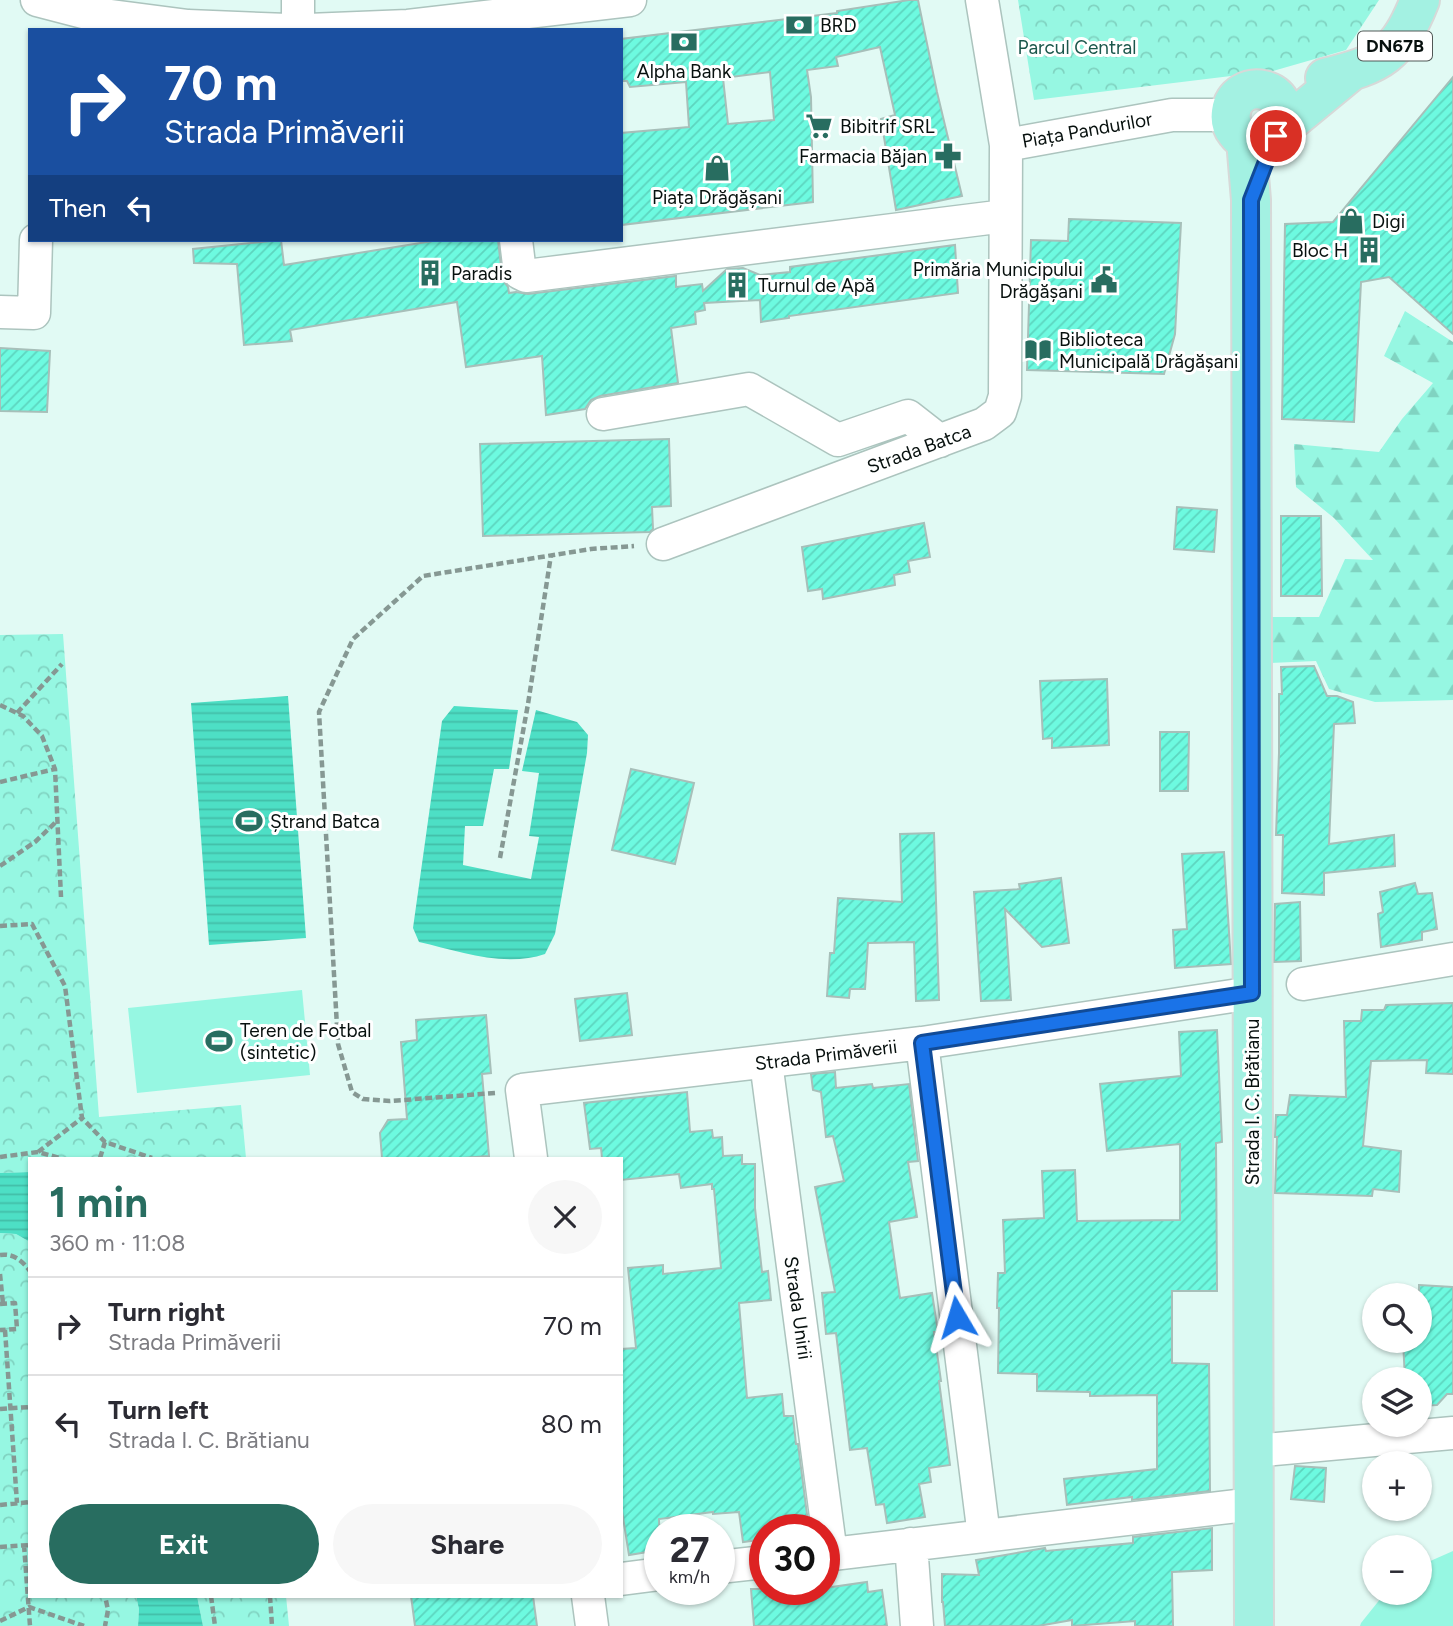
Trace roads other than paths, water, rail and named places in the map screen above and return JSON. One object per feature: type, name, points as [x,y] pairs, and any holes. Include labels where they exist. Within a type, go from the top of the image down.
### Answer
[{"type":"main road","name":"DN67B","points":[[1350,72],[1259,130],[1232,108],[1240,95],[1254,89],[1269,92],[1350,72],[1381,59],[1399,42],[1420,0]]},
{"type":"main road","name":"Strada I. C. Brătianu","points":[[1254,1626],[1251,200],[1259,130]]},
{"type":"street","points":[[298,0],[299,28]]},
{"type":"street","points":[[358,28],[408,26],[631,0]]},
{"type":"street","name":"Piața Pandurilor","points":[[982,0],[1006,145],[1172,115],[1259,130]]},
{"type":"street","points":[[41,11],[88,13],[188,26],[238,28]]},
{"type":"street","name":"Strada Batca","points":[[663,544],[984,424],[999,412],[1005,396],[1006,145]]},
{"type":"street","points":[[516,242],[520,272],[526,276],[1005,216]]},
{"type":"street","points":[[0,312],[34,313],[36,242]]},
{"type":"street","points":[[603,414],[749,389],[838,440],[908,416],[940,441]]},
{"type":"street","points":[[1303,984],[1453,959]]},
{"type":"street","name":"Strada Primăverii","points":[[531,1157],[522,1090],[922,1043],[1252,993]]},
{"type":"street","points":[[922,1043],[984,1536]]},
{"type":"street","name":"Strada Unirii","points":[[766,1062],[823,1514]]},
{"type":"street","points":[[1253,1451],[1453,1433]]},
{"type":"street","points":[[840,1553],[1254,1504]]},
{"type":"street","points":[[911,1544],[917,1626]]},
{"type":"street","points":[[623,1579],[644,1576]]},
{"type":"street","points":[[588,1598],[592,1626]]},
{"type":"place","name":"BRD","points":[[799,25]]},
{"type":"place","name":"Alpha Bank","points":[[684,42]]},
{"type":"place","name":"Bibitrif SRL","points":[[819,126]]},
{"type":"place","name":"Farmacia Băjan","points":[[948,156]]},
{"type":"place","name":"Piața Drăgășani","points":[[717,168]]},
{"type":"place","name":"Digi","points":[[1351,221]]},
{"type":"place","name":"Bloc H","points":[[1369,250]]},
{"type":"place","name":"Paradis","points":[[430,273]]},
{"type":"place","name":"Primăria Municipului Drăgășani","points":[[1104,280]]},
{"type":"place","name":"Turnul de Apă","points":[[737,285]]},
{"type":"place","name":"Biblioteca Municipală Drăgășani","points":[[1038,350]]},
{"type":"place","name":"Ștrand Batca","points":[[249,821]]},
{"type":"place","name":"Teren de Fotbal (sintetic)","points":[[219,1041]]},
{"type":"park label","name":"Parcul Central","points":[[1077,47]]}]
